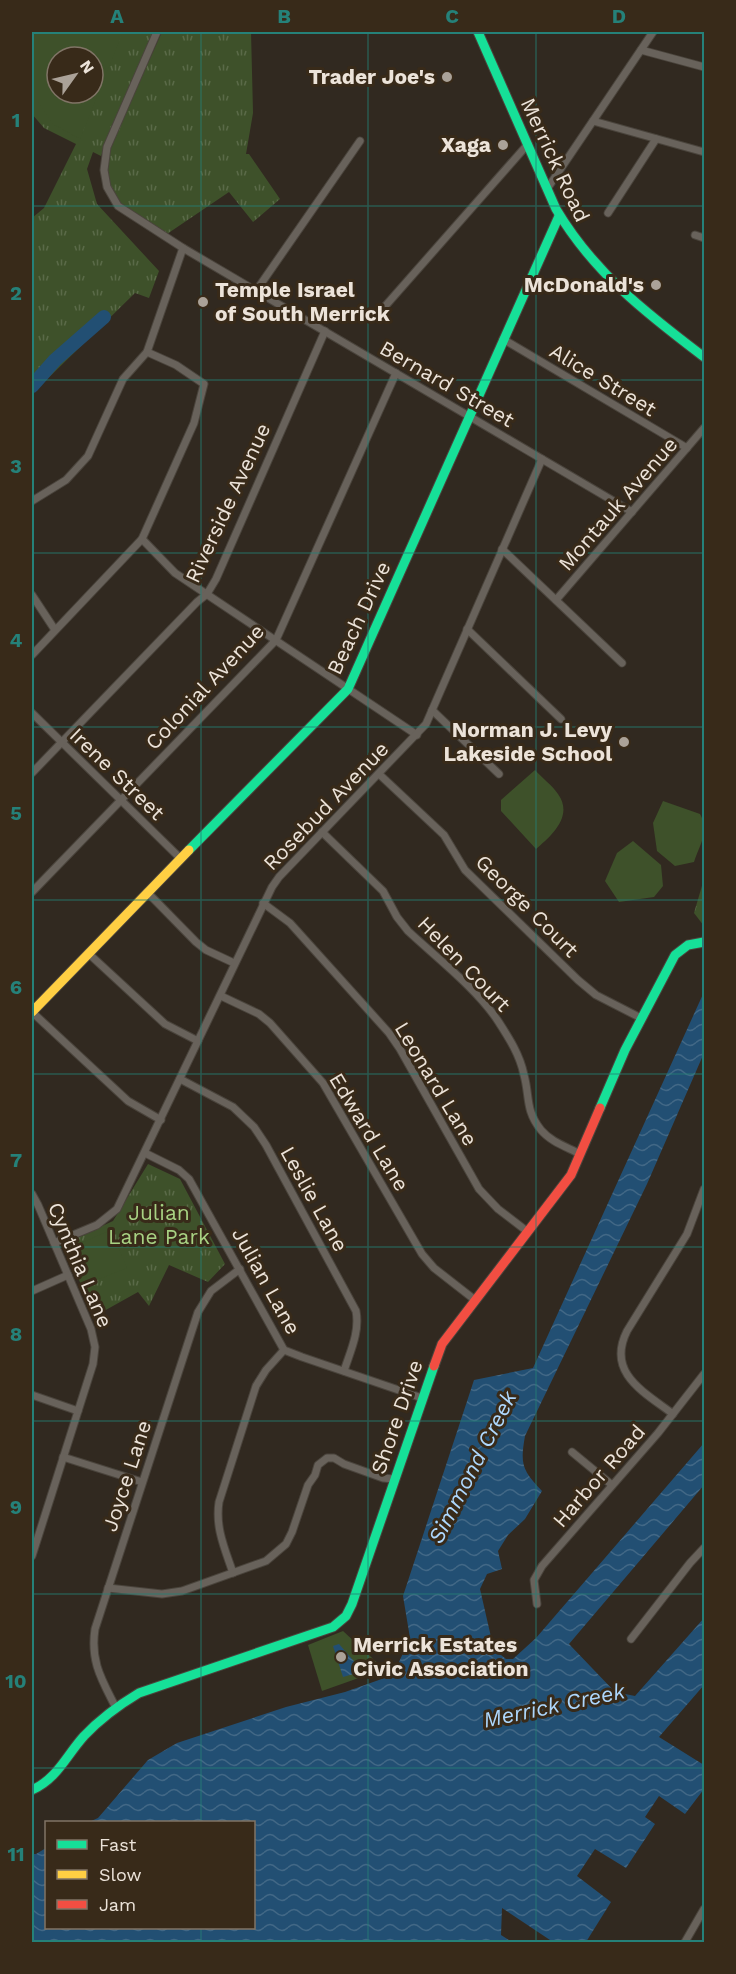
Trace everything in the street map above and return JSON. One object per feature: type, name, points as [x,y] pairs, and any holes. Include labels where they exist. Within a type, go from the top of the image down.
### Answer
[{"type":"street","name":"Bernard Street","points":[[157,32],[110,140],[104,161],[107,187],[118,206],[183,248],[632,512]]},
{"type":"street","name":"Merrick Road","points":[[478,32],[559,216],[583,253],[606,279],[705,357]]},
{"type":"street","points":[[547,189],[653,32]]},
{"type":"street","points":[[641,50],[705,67]]},
{"type":"street","points":[[593,121],[705,152]]},
{"type":"street","points":[[608,213],[656,139]]},
{"type":"street","points":[[256,291],[360,141]]},
{"type":"street","points":[[380,312],[528,144]]},
{"type":"street","name":"Beach Drive","points":[[33,1009],[348,689],[502,339],[559,216]]},
{"type":"street","points":[[695,236],[705,238]]},
{"type":"street","points":[[32,501],[66,480],[80,466],[94,445],[123,379],[147,352],[183,248]]},
{"type":"street","name":"Riverside Avenue","points":[[32,773],[207,594],[216,579],[325,331]]},
{"type":"street","name":"Alice Street","points":[[502,339],[687,448]]},
{"type":"street","points":[[32,655],[142,539],[194,423],[204,384],[176,365],[147,352]]},
{"type":"street","name":"Colonial Avenue","points":[[32,892],[276,640],[396,373]]},
{"type":"street","name":"Montauk Avenue","points":[[556,600],[705,428]]},
{"type":"street","name":"Rosebud Avenue","points":[[54,1242],[97,1225],[111,1215],[121,1202],[221,996],[263,903],[279,877],[426,724],[542,459]]},
{"type":"street","points":[[142,539],[166,566],[417,735]]},
{"type":"street","points":[[502,549],[622,663]]},
{"type":"street","points":[[32,595],[55,630]]},
{"type":"street","points":[[467,629],[561,719]]},
{"type":"street","points":[[432,710],[499,774]]},
{"type":"street","name":"Irene Street","points":[[32,713],[180,858]]},
{"type":"street","name":"George Court","points":[[379,774],[444,835],[465,870],[578,980],[596,995],[641,1018]]},
{"type":"street","name":"Helen Court","points":[[322,832],[383,891],[397,917],[408,931],[488,1007],[519,1058],[532,1117],[551,1139],[580,1154]]},
{"type":"street","points":[[147,892],[196,942],[206,950],[234,963]]},
{"type":"street","name":"Leonard Lane","points":[[263,903],[290,923],[389,1033],[478,1189],[498,1209],[528,1232]]},
{"type":"street","name":"Shore Drive","points":[[32,1790],[51,1780],[84,1735],[116,1708],[139,1693],[339,1623],[352,1604],[442,1344],[565,1186],[625,1050],[675,955],[683,947],[705,942]]},
{"type":"street","points":[[88,953],[165,1024],[198,1041]]},
{"type":"street","name":"Edward Lane","points":[[221,996],[259,1014],[270,1023],[323,1083],[422,1254],[435,1268],[475,1300]]},
{"type":"street","points":[[33,1009],[128,1101],[161,1120]]},
{"type":"street","name":"Leslie Lane","points":[[180,1079],[232,1107],[254,1127],[266,1145],[356,1311],[358,1320],[356,1334],[344,1371]]},
{"type":"street","name":"Julian Lane","points":[[145,1153],[179,1170],[189,1179],[285,1350],[422,1398]]},
{"type":"street","points":[[673,1414],[628,1378],[621,1363],[621,1347],[627,1331],[687,1234],[705,1189]]},
{"type":"street","name":"Cynthia Lane","points":[[32,1194],[91,1329],[95,1347],[93,1364],[32,1556]]},
{"type":"street","name":"Joyce Lane","points":[[116,1708],[98,1672],[93,1650],[95,1629],[198,1312],[211,1292],[240,1269]]},
{"type":"street","points":[[32,1291],[68,1275]]},
{"type":"street","points":[[232,1573],[218,1527],[219,1502],[256,1386],[266,1370],[285,1350]]},
{"type":"street","name":"Harbor Road","points":[[537,1604],[534,1584],[536,1574],[705,1374]]},
{"type":"street","points":[[32,1395],[78,1411]]},
{"type":"street","points":[[572,1452],[612,1485]]},
{"type":"street","points":[[63,1457],[142,1482]]},
{"type":"street","points":[[108,1588],[162,1594],[182,1591],[266,1561],[282,1549],[292,1532],[308,1485],[318,1465],[327,1458],[334,1458],[383,1478],[394,1479]]},
{"type":"street","points":[[631,1639],[690,1563],[705,1548]]},
{"type":"street","points":[[685,1942],[705,1909]]},
{"type":"green space","points":[[32,32],[155,32],[101,156],[93,152],[87,169],[97,204],[159,271],[149,298],[135,293],[32,394],[32,218],[44,208],[76,144],[44,128],[32,114]]},
{"type":"green space","points":[[32,32],[123,32],[105,77],[105,45],[45,45],[45,105],[94,105],[80,139],[53,124],[32,93]]},
{"type":"green space","points":[[162,32],[251,32],[253,113],[246,154],[249,154],[280,199],[253,222],[229,192],[167,234],[120,203],[111,190],[107,173],[109,149]]},
{"type":"green space","points":[[535,770],[558,794],[563,810],[559,825],[536,849],[501,811],[501,800]]},
{"type":"green space","points":[[663,801],[700,814],[704,832],[694,862],[675,866],[657,851],[653,823]]},
{"type":"green space","points":[[633,841],[661,865],[663,886],[654,897],[619,902],[605,881],[617,853]]},
{"type":"green space","points":[[704,879],[704,926],[694,913]]},
{"type":"green space","name":"Julian Lane Park","points":[[148,1164],[180,1179],[225,1264],[208,1282],[169,1265],[149,1306],[138,1292],[95,1316],[63,1244],[113,1221]]},
{"type":"green space","points":[[111,1230],[127,1268],[89,1283],[74,1246]]},
{"type":"green space","name":"Merrick Estates Civic Association","points":[[343,1631],[384,1669],[322,1691],[308,1645]]},
{"type":"water","points":[[704,992],[704,1053],[647,1184],[525,1436],[524,1466],[542,1491],[525,1519],[508,1535],[498,1551],[502,1569],[487,1574],[480,1589],[491,1637],[491,1647],[506,1659],[513,1659],[536,1638],[704,1443],[704,1485],[569,1644],[615,1692],[635,1696],[704,1618],[704,1685],[659,1737],[704,1765],[704,1789],[685,1814],[659,1796],[645,1817],[655,1824],[626,1868],[595,1849],[577,1876],[611,1902],[586,1942],[553,1942],[502,1908],[501,1935],[512,1942],[32,1942],[32,1854],[45,1849],[45,1929],[255,1929],[255,1821],[91,1821],[98,1818],[148,1760],[177,1743],[286,1707],[345,1692],[393,1675],[410,1638],[403,1596],[474,1380],[533,1368]]},
{"type":"water","points":[[339,1644],[359,1667],[357,1673],[343,1677],[333,1646]]},
{"type":"waterway","points":[[32,386],[55,360],[104,317]]},
{"type":"traffic: fast","points":[[478,32],[556,209],[571,232],[604,272],[642,308],[704,357]]},
{"type":"traffic: fast","points":[[189,850],[348,689],[559,216]]},
{"type":"traffic: fast","points":[[600,1108],[625,1050],[675,955],[688,945],[704,942]]},
{"type":"traffic: fast","points":[[32,1790],[55,1773],[84,1736],[97,1724],[117,1707],[139,1693],[333,1627],[346,1616],[434,1366]]},
{"type":"traffic: slow","points":[[32,1012],[189,850]]},
{"type":"traffic: jam","points":[[434,1366],[442,1344],[571,1175],[600,1108]]},
{"type":"place","name":"Trader Joe's","points":[[447,77]]},
{"type":"place","name":"Xaga","points":[[503,145]]},
{"type":"place","name":"McDonald's","points":[[656,285]]},
{"type":"place","name":"Temple Israel of South Merrick","points":[[203,302]]},
{"type":"place","name":"Norman J. Levy Lakeside School","points":[[624,742]]},
{"type":"place","name":"Merrick Estates Civic Association","points":[[341,1657]]},
{"type":"water label","name":"Simmond Creek","points":[[472,1467]]},
{"type":"water label","name":"Merrick Creek","points":[[554,1705]]}]
